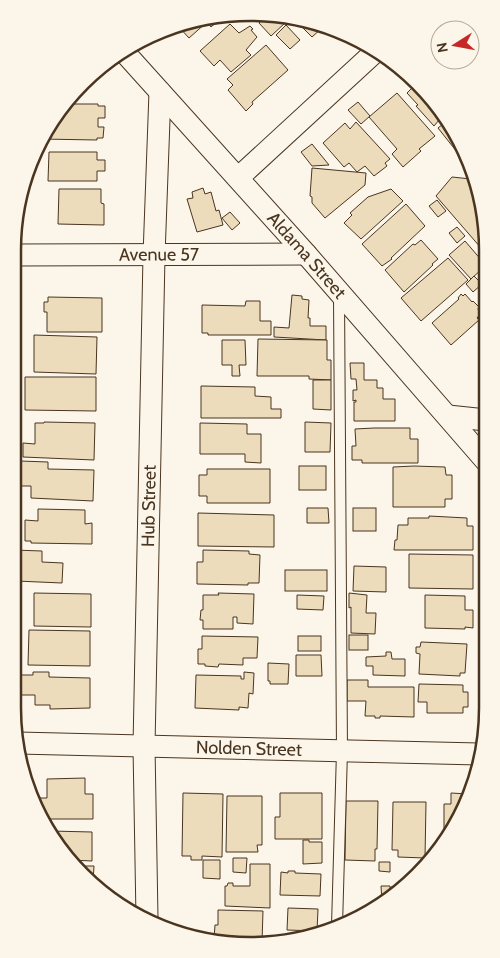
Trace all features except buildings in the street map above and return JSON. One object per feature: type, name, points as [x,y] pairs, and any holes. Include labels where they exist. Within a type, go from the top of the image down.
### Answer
[{"type":"street","points":[[238,178],[371,56]]},
{"type":"street","name":"Aldama Street","points":[[128,57],[306,254],[479,453]]},
{"type":"street","name":"Hub Street","points":[[147,912],[144,746],[154,256],[160,92]]},
{"type":"street","name":"Avenue 57","points":[[21,255],[306,254]]},
{"type":"street","points":[[448,416],[479,419]]},
{"type":"street","name":"Nolden Street","points":[[24,743],[474,754]]},
{"type":"lane","points":[[337,919],[342,751],[339,292]]}]
